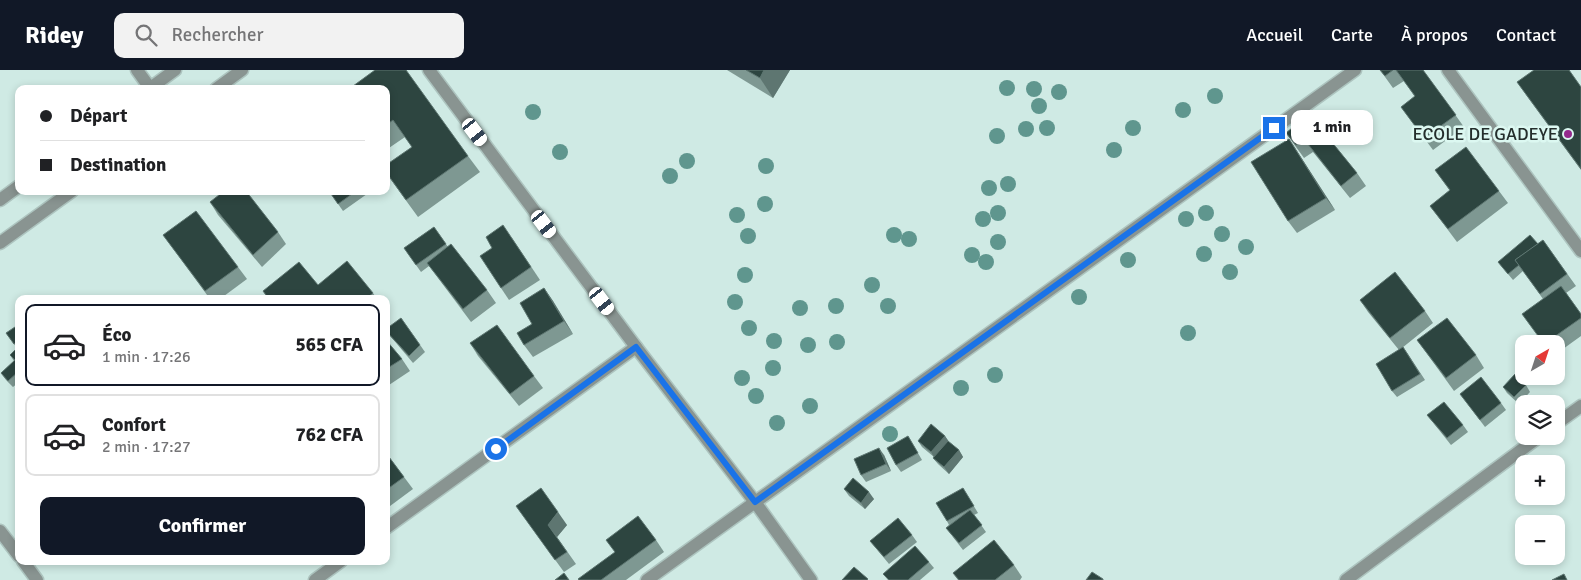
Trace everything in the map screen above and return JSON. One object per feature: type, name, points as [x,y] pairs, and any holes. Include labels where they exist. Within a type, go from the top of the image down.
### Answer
[{"type":"street","points":[[137,70],[147,85]]},
{"type":"street","points":[[155,85],[175,70]]},
{"type":"street","points":[[221,85],[242,70]]},
{"type":"street","points":[[429,70],[636,347],[755,502],[811,580]]},
{"type":"street","points":[[647,580],[1355,70]]},
{"type":"street","points":[[1448,70],[1581,251]]},
{"type":"street","points":[[0,200],[15,189]]},
{"type":"street","points":[[0,243],[66,195]]},
{"type":"street","points":[[390,525],[636,347]]},
{"type":"street","points":[[1565,418],[1581,406]]},
{"type":"street","points":[[1346,580],[1528,445]]},
{"type":"street","points":[[0,531],[15,551]]},
{"type":"street","points":[[26,565],[37,580]]},
{"type":"street","points":[[315,580],[336,565]]},
{"type":"building","points":[[375,70],[406,70],[468,156],[406,200],[390,178],[390,162],[412,147],[393,120],[390,122],[390,85],[354,85]]},
{"type":"building","points":[[746,70],[764,70],[760,78]]},
{"type":"building","points":[[1380,70],[1393,70],[1385,76]]},
{"type":"building","points":[[1396,70],[1423,70],[1456,115],[1424,138],[1401,107],[1415,96]]},
{"type":"building","name":"ECOLE DE GADEYE","points":[[1534,70],[1569,70],[1581,87],[1581,169],[1517,82]]},
{"type":"building","points":[[1309,114],[1357,173],[1341,186],[1304,139],[1296,145],[1286,133]]},
{"type":"building","points":[[1289,139],[1326,198],[1288,221],[1251,162]]},
{"type":"building","points":[[1466,147],[1499,191],[1448,229],[1430,206],[1450,190],[1435,170]]},
{"type":"building","points":[[219,195],[249,195],[278,232],[253,255],[210,202]]},
{"type":"building","points":[[332,195],[350,195],[338,204]]},
{"type":"building","points":[[196,211],[238,267],[205,291],[163,235]]},
{"type":"building","points":[[503,225],[531,267],[501,288],[480,256],[492,248],[486,237]]},
{"type":"building","points":[[434,227],[446,244],[416,265],[404,248]]},
{"type":"building","points":[[1530,235],[1538,244],[1515,260],[1519,265],[1508,274],[1498,262]]},
{"type":"building","points":[[1543,240],[1567,274],[1540,294],[1515,260]]},
{"type":"building","points":[[451,244],[487,290],[463,309],[427,263]]},
{"type":"building","points":[[347,261],[373,293],[371,295],[266,295],[263,291],[299,262],[318,285]]},
{"type":"building","points":[[1395,272],[1425,311],[1390,338],[1360,300]]},
{"type":"building","points":[[1561,286],[1581,314],[1581,318],[1557,335],[1537,335],[1522,314]]},
{"type":"building","points":[[544,288],[564,321],[524,345],[517,333],[532,324],[520,303]]},
{"type":"building","points":[[401,318],[420,345],[409,356],[390,335],[390,326]]},
{"type":"building","points":[[1447,318],[1476,355],[1446,378],[1417,340]]},
{"type":"building","points":[[497,325],[534,376],[510,394],[470,343]]},
{"type":"building","points":[[15,327],[15,343],[14,344],[6,333]]},
{"type":"building","points":[[390,345],[402,359],[390,366]]},
{"type":"building","points":[[1403,347],[1420,374],[1392,391],[1376,364]]},
{"type":"building","points":[[15,350],[15,360],[10,355]]},
{"type":"building","points":[[15,360],[15,375],[8,381],[1,373]]},
{"type":"building","points":[[1515,374],[1515,385],[1526,385],[1514,397],[1503,387]]},
{"type":"building","points":[[1481,377],[1501,403],[1480,420],[1460,394]]},
{"type":"building","points":[[1444,402],[1463,425],[1447,438],[1427,415]]},
{"type":"building","points":[[931,424],[945,436],[931,452],[918,441]]},
{"type":"building","points":[[908,436],[918,453],[896,465],[887,448]]},
{"type":"building","points":[[948,441],[959,450],[944,467],[933,458]]},
{"type":"building","points":[[879,448],[886,464],[861,475],[854,459]]},
{"type":"building","points":[[390,458],[404,477],[390,487]]},
{"type":"building","points":[[853,478],[869,492],[861,503],[844,489]]},
{"type":"building","points":[[541,488],[558,512],[548,525],[567,552],[555,560],[516,506]]},
{"type":"building","points":[[963,488],[974,506],[947,521],[936,503]]},
{"type":"building","points":[[970,510],[982,525],[959,543],[946,528]]},
{"type":"building","points":[[638,516],[656,540],[601,580],[579,580],[615,552],[606,540]]},
{"type":"building","points":[[898,518],[912,535],[884,557],[870,541]]},
{"type":"building","points":[[994,540],[1014,565],[995,580],[959,580],[953,573]]},
{"type":"building","points":[[915,546],[929,562],[908,580],[889,580],[883,574]]},
{"type":"building","points":[[854,567],[868,579],[842,580]]},
{"type":"building","points":[[1092,572],[1103,579],[1103,580],[1086,580]]},
{"type":"building","points":[[564,573],[569,580],[555,580]]},
{"type":"building","points":[[1564,574],[1567,580],[1552,580]]},
{"type":"place","name":"ECOLE DE GADEYE","points":[[1568,134]]},
{"type":"route","points":[[496,449],[636,347],[755,502],[1274,128]]}]
